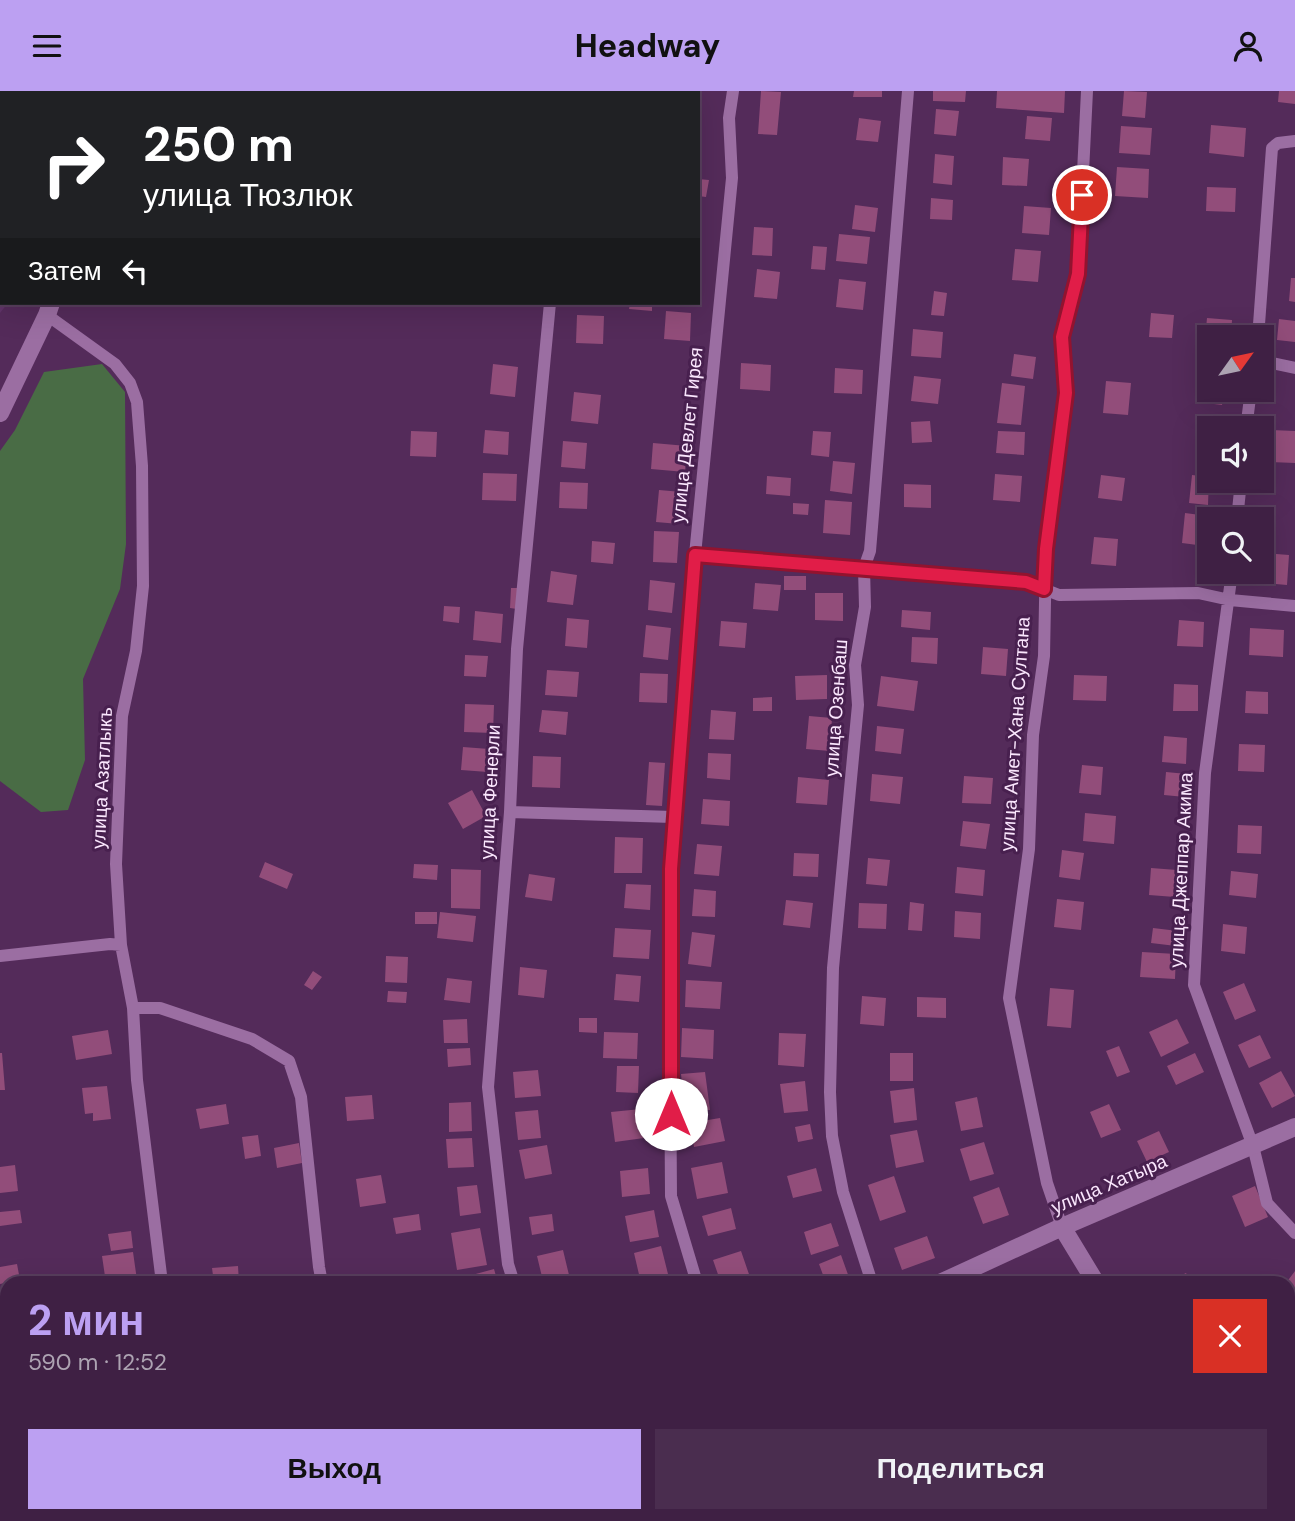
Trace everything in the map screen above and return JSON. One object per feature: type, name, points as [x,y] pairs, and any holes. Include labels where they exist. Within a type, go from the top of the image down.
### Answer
[{"type":"street","name":"улица Девлет Гирея","points":[[695,1276],[671,1196],[670,896],[673,817],[695,555],[732,178],[729,118],[733,91]]},
{"type":"street","name":"улица Озенбаш","points":[[870,1276],[843,1192],[832,1136],[830,1092],[833,968],[858,705],[855,665],[865,607],[864,568],[870,551],[908,91]]},
{"type":"street","name":"улица Амет-Хана Султана","points":[[1087,91],[1078,274],[1062,337],[1066,393],[1046,549],[1044,656],[1033,735],[1029,849],[1009,998],[1047,1183],[1062,1227],[1092,1276]]},
{"type":"street","points":[[1259,325],[1272,148],[1278,143],[1295,141]]},
{"type":"street","name":"улица Фенерли","points":[[512,1276],[508,1264],[488,1087],[510,812],[517,649],[550,305]]},
{"type":"street","points":[[0,412],[49,309]]},
{"type":"street","name":"улица Азатлыкъ","points":[[49,309],[115,364],[130,383],[137,402],[142,466],[143,586],[136,651],[122,716],[116,864],[121,945],[133,1008],[137,1080],[161,1276]]},
{"type":"street","points":[[1274,364],[1295,368]]},
{"type":"street","points":[[695,555],[1026,582],[1059,595],[1198,593],[1230,600],[1295,606]]},
{"type":"street","name":"улица Джеппар Акима","points":[[1231,584],[1205,773],[1194,985],[1253,1146],[1266,1203],[1295,1233]]},
{"type":"street","points":[[510,812],[673,817]]},
{"type":"street","points":[[0,956],[121,945]]},
{"type":"street","points":[[133,1008],[160,1008],[252,1039],[289,1061],[301,1097],[321,1276]]},
{"type":"street","name":"улица Хатыра","points":[[955,1276],[1295,1127]]},
{"type":"green space","points":[[102,364],[125,392],[126,544],[120,589],[83,679],[85,760],[68,810],[41,812],[0,781],[0,451],[15,430],[44,372]]},
{"type":"building","points":[[761,91],[781,92],[777,135],[758,134]]},
{"type":"building","points":[[854,91],[882,91],[882,97],[853,97]]},
{"type":"building","points":[[933,91],[966,91],[965,102],[933,101]]},
{"type":"building","points":[[997,91],[1065,91],[1064,113],[996,108]]},
{"type":"building","points":[[1124,91],[1147,92],[1145,118],[1122,116]]},
{"type":"building","points":[[1279,91],[1295,91],[1295,104],[1278,102]]},
{"type":"building","points":[[936,109],[959,111],[956,136],[934,134]]},
{"type":"building","points":[[1027,116],[1052,118],[1050,141],[1025,139]]},
{"type":"building","points":[[859,118],[881,121],[878,142],[856,140]]},
{"type":"building","points":[[1211,125],[1246,128],[1244,157],[1209,153]]},
{"type":"building","points":[[1121,126],[1152,128],[1150,155],[1119,153]]},
{"type":"building","points":[[935,154],[954,156],[952,185],[933,183]]},
{"type":"building","points":[[1003,157],[1029,159],[1027,186],[1002,185]]},
{"type":"building","points":[[1117,167],[1149,169],[1148,198],[1115,196]]},
{"type":"building","points":[[700,179],[709,180],[706,197],[700,196]]},
{"type":"building","points":[[1207,187],[1236,188],[1235,212],[1206,211]]},
{"type":"building","points":[[931,198],[953,200],[952,220],[930,219]]},
{"type":"building","points":[[855,205],[878,208],[875,232],[852,229]]},
{"type":"building","points":[[1024,206],[1051,208],[1049,235],[1022,233]]},
{"type":"building","points":[[754,227],[773,228],[772,256],[752,255]]},
{"type":"building","points":[[839,234],[870,237],[867,264],[836,261]]},
{"type":"building","points":[[813,246],[827,247],[825,270],[811,269]]},
{"type":"building","points":[[1015,249],[1041,251],[1038,282],[1012,280]]},
{"type":"building","points":[[757,269],[780,272],[777,299],[754,297]]},
{"type":"building","points":[[1291,278],[1295,278],[1295,302],[1289,301]]},
{"type":"building","points":[[839,279],[866,282],[863,310],[836,307]]},
{"type":"building","points":[[934,291],[947,293],[944,316],[931,315]]},
{"type":"building","points":[[630,305],[652,305],[652,311],[629,309]]},
{"type":"building","points":[[666,311],[691,313],[690,341],[664,339]]},
{"type":"building","points":[[1151,313],[1174,315],[1172,338],[1149,337]]},
{"type":"building","points":[[577,315],[604,316],[603,344],[576,343]]},
{"type":"building","points":[[1207,318],[1232,320],[1232,325],[1206,325]]},
{"type":"building","points":[[1279,319],[1295,321],[1295,342],[1277,340]]},
{"type":"building","points":[[913,329],[943,332],[941,358],[911,356]]},
{"type":"building","points":[[1014,354],[1036,357],[1033,379],[1011,376]]},
{"type":"building","points":[[741,363],[771,365],[770,391],[740,389]]},
{"type":"building","points":[[493,364],[518,367],[515,397],[490,394]]},
{"type":"building","points":[[835,368],[863,370],[862,394],[834,393]]},
{"type":"building","points":[[914,376],[941,379],[938,404],[911,401]]},
{"type":"building","points":[[1106,381],[1131,383],[1128,415],[1103,413]]},
{"type":"building","points":[[1002,383],[1025,386],[1021,425],[997,423]]},
{"type":"building","points":[[574,392],[601,395],[598,424],[571,421]]},
{"type":"building","points":[[930,421],[932,442],[912,443],[911,422]]},
{"type":"building","points":[[485,430],[509,432],[508,455],[483,453]]},
{"type":"building","points":[[1274,430],[1295,431],[1295,463],[1274,462]]},
{"type":"building","points":[[411,431],[437,432],[436,457],[410,456]]},
{"type":"building","points":[[813,431],[831,432],[829,457],[811,455]]},
{"type":"building","points":[[998,431],[1025,432],[1024,455],[996,453]]},
{"type":"building","points":[[563,441],[587,443],[585,469],[561,467]]},
{"type":"building","points":[[653,443],[687,446],[685,472],[651,469]]},
{"type":"building","points":[[833,461],[855,463],[852,494],[830,491]]},
{"type":"building","points":[[483,473],[517,474],[516,501],[482,500]]},
{"type":"building","points":[[995,474],[1022,476],[1020,502],[993,500]]},
{"type":"building","points":[[1101,475],[1125,478],[1122,501],[1098,498]]},
{"type":"building","points":[[1192,475],[1197,476],[1197,493],[1208,493],[1208,505],[1189,503]]},
{"type":"building","points":[[767,476],[791,478],[790,496],[766,494]]},
{"type":"building","points":[[560,482],[588,483],[587,509],[559,508]]},
{"type":"building","points":[[904,484],[931,485],[931,508],[904,507]]},
{"type":"building","points":[[659,490],[682,492],[679,524],[656,522]]},
{"type":"building","points":[[825,500],[852,502],[850,535],[823,533]]},
{"type":"building","points":[[793,503],[809,504],[808,515],[793,514]]},
{"type":"building","points":[[1185,513],[1197,515],[1197,545],[1182,543]]},
{"type":"building","points":[[654,531],[679,532],[677,563],[653,562]]},
{"type":"building","points":[[1094,537],[1118,539],[1116,566],[1091,564]]},
{"type":"building","points":[[592,541],[615,543],[613,564],[591,562]]},
{"type":"building","points":[[1274,554],[1289,555],[1287,585],[1274,584]]},
{"type":"building","points":[[551,571],[577,575],[573,605],[547,602]]},
{"type":"building","points":[[784,576],[806,576],[806,590],[784,590]]},
{"type":"building","points":[[650,580],[675,583],[672,613],[648,610]]},
{"type":"building","points":[[755,583],[781,585],[778,611],[753,609]]},
{"type":"building","points":[[511,588],[519,588],[517,609],[510,608]]},
{"type":"building","points":[[815,593],[843,593],[843,621],[815,620]]},
{"type":"building","points":[[444,606],[460,607],[459,623],[443,621]]},
{"type":"building","points":[[902,610],[931,612],[930,630],[901,627]]},
{"type":"building","points":[[475,611],[503,614],[501,643],[473,640]]},
{"type":"building","points":[[567,618],[589,620],[587,648],[565,646]]},
{"type":"building","points":[[1179,620],[1204,622],[1203,647],[1177,646]]},
{"type":"building","points":[[721,621],[747,623],[745,648],[719,646]]},
{"type":"building","points":[[646,625],[671,628],[668,660],[643,657]]},
{"type":"building","points":[[1250,628],[1284,630],[1283,657],[1249,655]]},
{"type":"building","points":[[912,637],[938,638],[937,664],[911,662]]},
{"type":"building","points":[[983,647],[1008,649],[1006,676],[981,674]]},
{"type":"building","points":[[465,655],[488,656],[486,677],[464,676]]},
{"type":"building","points":[[547,670],[579,672],[577,697],[545,695]]},
{"type":"building","points":[[640,673],[668,674],[667,703],[639,702]]},
{"type":"building","points":[[827,675],[827,699],[796,700],[795,676]]},
{"type":"building","points":[[1074,675],[1107,676],[1106,701],[1073,700]]},
{"type":"building","points":[[881,676],[918,681],[914,711],[877,706]]},
{"type":"building","points":[[1174,684],[1198,685],[1198,711],[1173,711]]},
{"type":"building","points":[[1246,691],[1268,692],[1268,714],[1245,713]]},
{"type":"building","points":[[772,697],[772,711],[753,711],[753,698]]},
{"type":"building","points":[[465,704],[494,705],[493,733],[464,732]]},
{"type":"building","points":[[542,710],[568,712],[566,735],[539,732]]},
{"type":"building","points":[[711,710],[736,712],[734,740],[709,739]]},
{"type":"building","points":[[809,716],[832,718],[830,751],[806,749]]},
{"type":"building","points":[[877,726],[904,729],[901,754],[875,751]]},
{"type":"building","points":[[1164,736],[1187,738],[1186,764],[1162,762]]},
{"type":"building","points":[[1239,744],[1265,745],[1264,772],[1238,771]]},
{"type":"building","points":[[463,747],[489,749],[488,772],[461,770]]},
{"type":"building","points":[[708,753],[731,754],[730,780],[707,778]]},
{"type":"building","points":[[533,756],[561,757],[560,788],[532,787]]},
{"type":"building","points":[[649,762],[665,763],[662,806],[646,805]]},
{"type":"building","points":[[1082,765],[1103,767],[1101,795],[1079,793]]},
{"type":"building","points":[[1166,772],[1187,774],[1185,797],[1164,795]]},
{"type":"building","points":[[872,774],[903,777],[900,804],[870,801]]},
{"type":"building","points":[[964,776],[993,778],[991,804],[962,803]]},
{"type":"building","points":[[798,777],[829,780],[827,805],[796,803]]},
{"type":"building","points":[[472,790],[486,816],[463,829],[448,803]]},
{"type":"building","points":[[703,799],[730,801],[729,826],[701,824]]},
{"type":"building","points":[[1085,813],[1116,816],[1114,844],[1083,841]]},
{"type":"building","points":[[963,821],[990,824],[986,849],[960,846]]},
{"type":"building","points":[[1238,825],[1262,826],[1261,854],[1237,853]]},
{"type":"building","points":[[615,837],[643,838],[642,873],[614,873]]},
{"type":"building","points":[[697,844],[722,846],[719,876],[694,874]]},
{"type":"building","points":[[1062,850],[1084,853],[1080,880],[1059,877]]},
{"type":"building","points":[[794,853],[819,854],[818,877],[793,876]]},
{"type":"building","points":[[868,858],[890,860],[887,886],[866,884]]},
{"type":"building","points":[[265,862],[293,874],[287,889],[259,877]]},
{"type":"building","points":[[414,864],[438,865],[437,880],[413,878]]},
{"type":"building","points":[[957,867],[985,870],[983,896],[955,893]]},
{"type":"building","points":[[1151,868],[1177,870],[1175,897],[1149,895]]},
{"type":"building","points":[[451,869],[481,870],[480,909],[451,908]]},
{"type":"building","points":[[1231,871],[1258,874],[1256,898],[1229,895]]},
{"type":"building","points":[[529,874],[555,878],[552,901],[525,897]]},
{"type":"building","points":[[626,884],[651,885],[650,910],[624,908]]},
{"type":"building","points":[[694,889],[716,891],[715,917],[692,916]]},
{"type":"building","points":[[1057,899],[1084,902],[1081,930],[1054,927]]},
{"type":"building","points":[[786,900],[813,903],[810,928],[783,925]]},
{"type":"building","points":[[910,902],[924,904],[922,931],[908,930]]},
{"type":"building","points":[[859,903],[887,904],[886,929],[858,928]]},
{"type":"building","points":[[955,911],[981,913],[980,939],[954,937]]},
{"type":"building","points":[[415,912],[437,912],[437,924],[415,924]]},
{"type":"building","points":[[440,912],[476,916],[473,942],[437,938]]},
{"type":"building","points":[[1223,924],[1247,927],[1245,954],[1221,951]]},
{"type":"building","points":[[615,928],[651,930],[649,959],[613,957]]},
{"type":"building","points":[[1153,928],[1178,931],[1176,946],[1151,943]]},
{"type":"building","points":[[692,932],[715,935],[711,967],[688,964]]},
{"type":"building","points":[[1142,952],[1176,954],[1175,979],[1140,977]]},
{"type":"building","points":[[386,956],[408,957],[407,983],[385,982]]},
{"type":"building","points":[[520,967],[547,970],[544,998],[518,995]]},
{"type":"building","points":[[313,971],[322,977],[312,990],[304,985]]},
{"type":"building","points":[[616,974],[641,976],[639,1002],[614,1000]]},
{"type":"building","points":[[447,978],[472,981],[470,1003],[444,1000]]},
{"type":"building","points":[[686,980],[722,982],[720,1009],[685,1007]]},
{"type":"building","points":[[1244,983],[1256,1011],[1235,1020],[1223,992]]},
{"type":"building","points":[[1050,988],[1074,990],[1071,1028],[1047,1026]]},
{"type":"building","points":[[388,991],[407,992],[406,1003],[387,1002]]},
{"type":"building","points":[[862,996],[886,998],[884,1026],[860,1024]]},
{"type":"building","points":[[917,997],[946,998],[946,1018],[917,1017]]},
{"type":"building","points":[[579,1018],[597,1018],[597,1033],[579,1032]]},
{"type":"building","points":[[467,1019],[468,1043],[444,1043],[443,1020]]},
{"type":"building","points":[[1177,1019],[1189,1043],[1161,1057],[1149,1032]]},
{"type":"building","points":[[682,1028],[714,1030],[713,1059],[681,1057]]},
{"type":"building","points":[[108,1030],[112,1054],[76,1060],[72,1036]]},
{"type":"building","points":[[604,1032],[638,1033],[637,1059],[603,1058]]},
{"type":"building","points":[[779,1033],[806,1034],[804,1067],[778,1065]]},
{"type":"building","points":[[1260,1035],[1271,1058],[1249,1068],[1238,1045]]},
{"type":"building","points":[[1119,1046],[1130,1072],[1117,1077],[1106,1051]]},
{"type":"building","points":[[470,1048],[471,1065],[448,1067],[447,1049]]},
{"type":"building","points":[[2,1053],[5,1090],[0,1090]]},
{"type":"building","points":[[890,1053],[913,1053],[913,1081],[890,1081]]},
{"type":"building","points":[[1195,1053],[1204,1072],[1176,1085],[1167,1066]]},
{"type":"building","points":[[617,1066],[639,1066],[638,1093],[616,1092]]},
{"type":"building","points":[[538,1070],[541,1096],[515,1098],[513,1072]]},
{"type":"building","points":[[1281,1071],[1295,1096],[1272,1108],[1259,1083]]},
{"type":"building","points":[[705,1072],[710,1110],[685,1112],[681,1074]]},
{"type":"building","points":[[805,1081],[808,1111],[784,1113],[780,1084]]},
{"type":"building","points":[[107,1086],[111,1119],[93,1121],[93,1113],[85,1114],[82,1088]]},
{"type":"building","points":[[914,1088],[917,1120],[894,1123],[890,1091]]},
{"type":"building","points":[[372,1095],[374,1119],[347,1121],[345,1097]]},
{"type":"building","points":[[977,1097],[983,1127],[961,1131],[955,1102]]},
{"type":"building","points":[[471,1102],[472,1131],[449,1132],[449,1103]]},
{"type":"building","points":[[226,1104],[229,1124],[200,1129],[196,1109]]},
{"type":"building","points":[[1109,1104],[1121,1130],[1101,1138],[1090,1112]]},
{"type":"building","points":[[641,1109],[644,1138],[615,1142],[611,1112]]},
{"type":"building","points":[[538,1110],[541,1138],[518,1140],[515,1112]]},
{"type":"building","points":[[720,1118],[725,1141],[694,1147],[690,1123]]},
{"type":"building","points":[[810,1124],[813,1139],[798,1142],[795,1127]]},
{"type":"building","points":[[917,1130],[924,1162],[896,1168],[890,1135]]},
{"type":"building","points":[[1159,1131],[1169,1152],[1147,1162],[1137,1141]]},
{"type":"building","points":[[258,1135],[261,1156],[245,1159],[242,1137]]},
{"type":"building","points":[[472,1138],[474,1167],[448,1168],[446,1139]]},
{"type":"building","points":[[984,1142],[994,1174],[970,1181],[960,1149]]},
{"type":"building","points":[[299,1143],[302,1163],[277,1168],[274,1148]]},
{"type":"building","points":[[547,1145],[552,1174],[525,1179],[519,1150]]},
{"type":"building","points":[[722,1162],[728,1193],[697,1199],[691,1168]]},
{"type":"building","points":[[15,1165],[18,1191],[0,1193],[0,1167]]},
{"type":"building","points":[[648,1168],[650,1194],[622,1197],[620,1171]]},
{"type":"building","points":[[816,1168],[822,1191],[793,1198],[787,1176]]},
{"type":"building","points":[[381,1175],[386,1203],[360,1207],[356,1179]]},
{"type":"building","points":[[894,1176],[906,1212],[880,1221],[868,1185]]},
{"type":"building","points":[[477,1185],[481,1213],[460,1216],[457,1187]]},
{"type":"building","points":[[1255,1186],[1268,1217],[1245,1227],[1232,1196]]},
{"type":"building","points":[[999,1187],[1009,1215],[983,1224],[973,1197]]},
{"type":"building","points":[[731,1208],[736,1229],[708,1236],[702,1216]]},
{"type":"building","points":[[20,1210],[22,1223],[0,1226],[0,1212]]},
{"type":"building","points":[[654,1210],[659,1237],[630,1242],[625,1216]]},
{"type":"building","points":[[419,1214],[421,1230],[396,1234],[393,1218]]},
{"type":"building","points":[[552,1214],[554,1231],[532,1235],[529,1217]]},
{"type":"building","points":[[831,1223],[839,1246],[811,1255],[804,1232]]},
{"type":"building","points":[[480,1228],[487,1265],[457,1270],[451,1233]]},
{"type":"building","points":[[131,1231],[133,1248],[111,1251],[108,1234]]},
{"type":"building","points":[[927,1236],[935,1258],[902,1270],[894,1248]]},
{"type":"building","points":[[661,1246],[668,1276],[639,1276],[634,1253]]},
{"type":"building","points":[[563,1250],[569,1275],[542,1276],[537,1256]]},
{"type":"building","points":[[741,1251],[750,1276],[719,1276],[713,1260]]},
{"type":"building","points":[[133,1252],[136,1276],[105,1276],[102,1256]]},
{"type":"building","points":[[841,1255],[848,1276],[823,1276],[819,1264]]},
{"type":"building","points":[[17,1264],[19,1276],[0,1276],[0,1267]]},
{"type":"building","points":[[238,1266],[239,1276],[213,1276],[212,1268]]},
{"type":"building","points":[[494,1269],[496,1276],[472,1276]]},
{"type":"route","points":[[671,1114],[670,896],[673,817],[695,555],[1026,582],[1044,589],[1046,549],[1066,393],[1062,337],[1078,274],[1082,195]]}]
